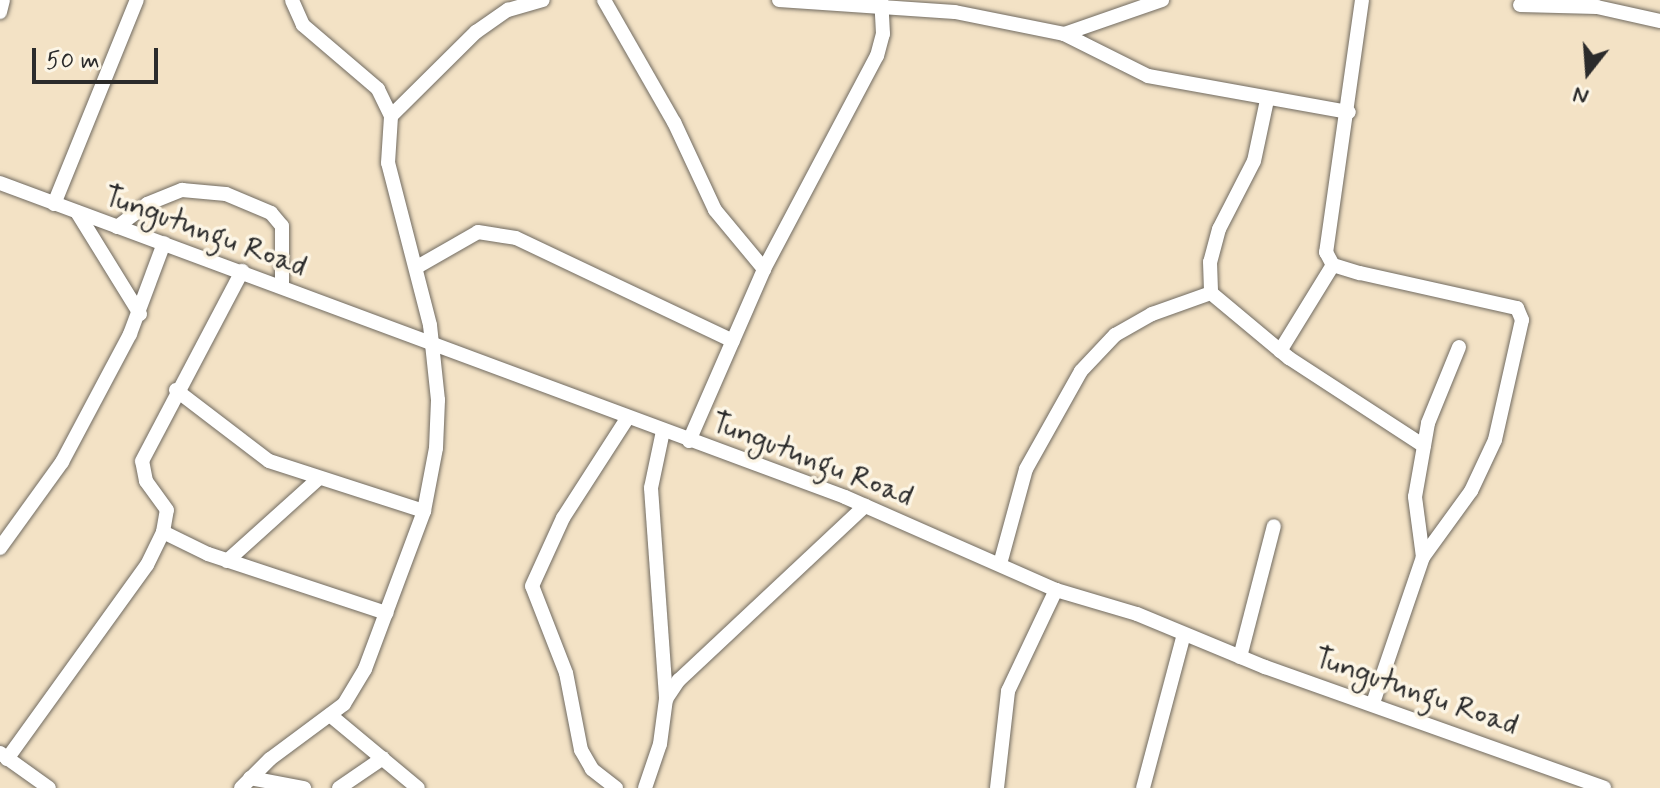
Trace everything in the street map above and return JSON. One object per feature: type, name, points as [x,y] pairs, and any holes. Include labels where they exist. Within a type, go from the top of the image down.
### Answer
[{"type":"street","points":[[0,12],[3,0]]},
{"type":"street","points":[[54,204],[137,0]]},
{"type":"street","points":[[246,783],[344,704],[365,669],[424,511],[436,448],[433,346],[417,267],[388,163],[391,116],[378,89],[303,25],[292,0]]},
{"type":"street","points":[[391,116],[476,32],[508,5],[543,0]]},
{"type":"street","points":[[604,0],[674,122],[715,210],[764,269]]},
{"type":"street","points":[[779,0],[811,6],[881,2],[955,12],[1064,34],[1148,76],[1267,100],[1349,112]]},
{"type":"street","points":[[1064,34],[1162,0]]},
{"type":"street","points":[[1362,0],[1349,112],[1326,252],[1333,265],[1517,308],[1522,320],[1495,440],[1471,491],[1423,557],[1373,703]]},
{"type":"street","points":[[689,441],[764,269],[877,56],[881,2]]},
{"type":"street","points":[[1520,5],[1597,7],[1660,21]]},
{"type":"street","points":[[1267,100],[1254,161],[1216,240],[1210,262],[1211,293],[1280,351],[1424,446]]},
{"type":"street","name":"Tungutungu Road","points":[[0,183],[865,506],[1056,590],[1604,788]]},
{"type":"street","points":[[117,227],[147,204],[182,190],[226,194],[271,213],[282,226],[282,287]]},
{"type":"street","points":[[77,212],[140,314]]},
{"type":"street","points":[[417,267],[478,232],[516,238],[733,341]]},
{"type":"street","points":[[0,548],[62,462],[140,314],[164,243]]},
{"type":"street","points":[[1280,351],[1333,265]]},
{"type":"street","points":[[49,788],[4,756],[147,565],[163,532],[167,510],[146,481],[142,461],[176,390],[242,271]]},
{"type":"street","points":[[1000,564],[1026,469],[1081,371],[1115,335],[1152,314],[1211,293]]},
{"type":"street","points":[[1423,557],[1415,497],[1424,446],[1459,347]]},
{"type":"street","points":[[176,390],[269,461],[424,511]]},
{"type":"street","points":[[613,787],[592,769],[581,750],[566,673],[532,586],[563,518],[628,417]]},
{"type":"street","points":[[645,788],[660,744],[666,699],[651,488],[663,431]]},
{"type":"street","points":[[227,561],[318,479]]},
{"type":"street","points":[[666,699],[753,607],[865,506]]},
{"type":"street","points":[[1240,657],[1274,526]]},
{"type":"street","points":[[163,532],[227,561],[386,613]]},
{"type":"street","points":[[997,788],[1008,691],[1056,590]]},
{"type":"street","points":[[1143,788],[1184,634]]},
{"type":"street","points":[[330,715],[418,788]]},
{"type":"street","points":[[339,788],[383,758]]},
{"type":"street","points":[[246,783],[304,788]]}]
